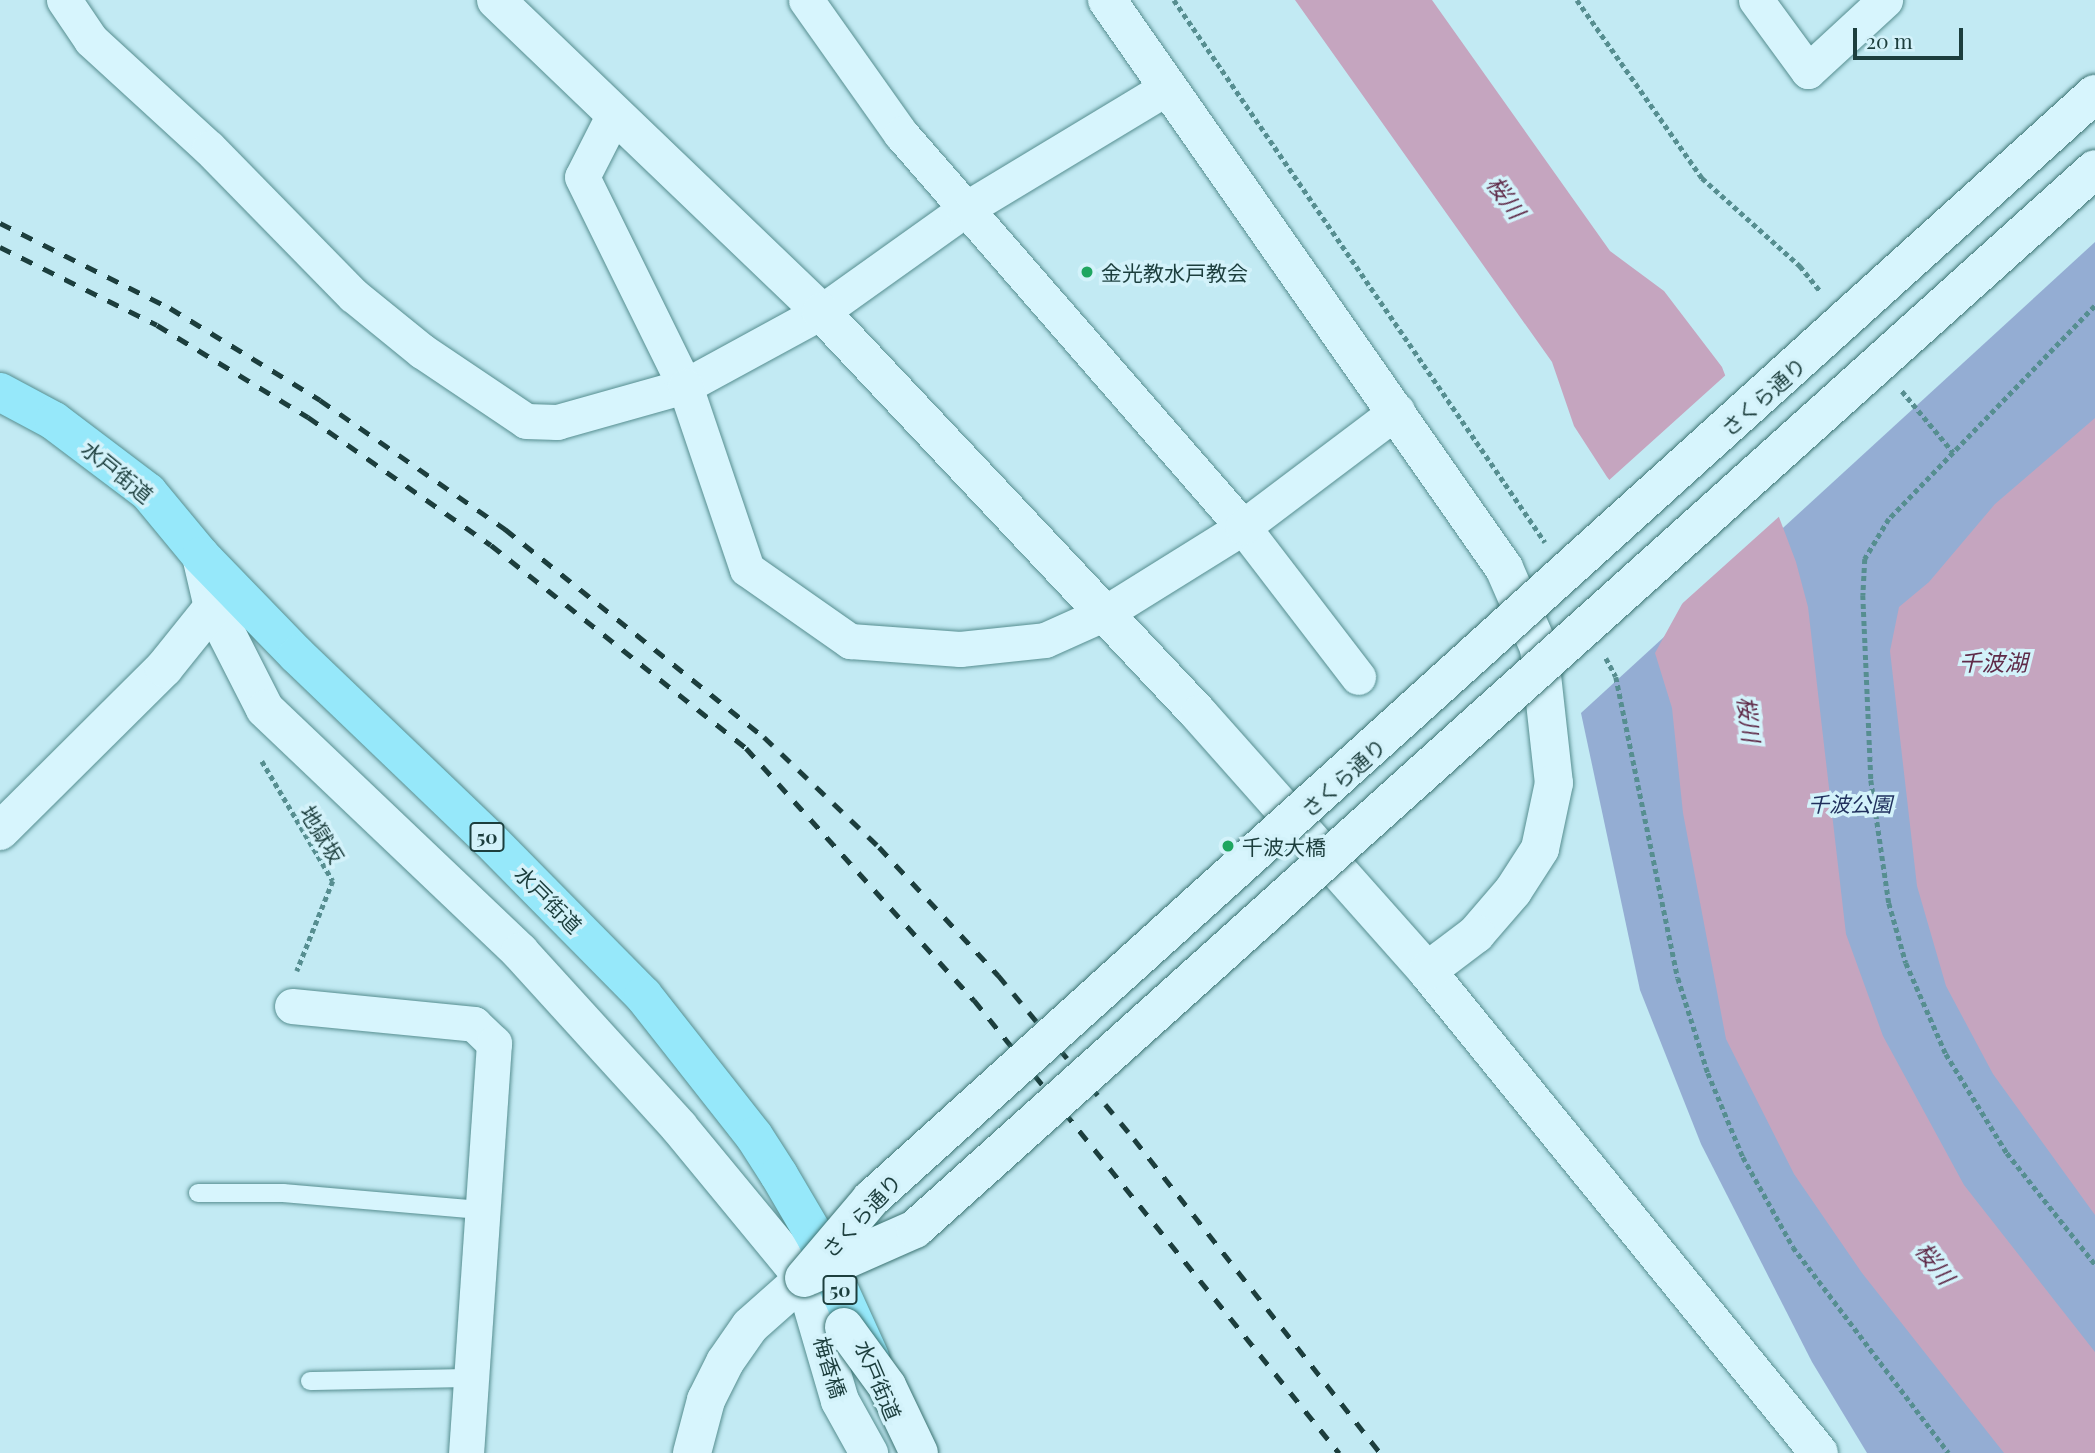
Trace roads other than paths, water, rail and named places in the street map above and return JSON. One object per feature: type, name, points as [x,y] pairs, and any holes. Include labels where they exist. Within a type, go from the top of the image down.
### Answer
[{"type":"main road","name":"水戸街道","points":[[0,393],[54,421],[134,479],[201,556],[575,925],[688,1050],[754,1136],[816,1237],[910,1453]]},
{"type":"street","points":[[64,0],[91,40],[209,148],[353,295],[492,401],[526,421],[557,422],[685,386],[821,312],[964,210],[1168,87]]},
{"type":"street","points":[[496,0],[613,116],[821,312],[1105,613],[1427,971],[1819,1453]]},
{"type":"street","points":[[806,0],[901,134],[964,210],[1243,527],[1357,677]]},
{"type":"street","points":[[1107,0],[1397,411],[1504,568],[1539,648],[1554,783],[1540,849],[1513,891],[1476,934],[1427,971]]},
{"type":"street","points":[[1756,0],[1808,71],[1885,0]]},
{"type":"street","name":"さくら通り","points":[[790,1289],[871,1199],[2095,94]]},
{"type":"street","points":[[613,116],[582,177],[685,386],[747,569],[850,641],[960,649],[1045,640],[1105,613],[1243,527],[1397,411]]},
{"type":"street","name":"さくら通り","points":[[790,1289],[906,1236],[2095,169]]},
{"type":"street","points":[[201,556],[213,607],[265,709],[520,952],[759,1223],[790,1289],[725,1362],[706,1400],[692,1453]]},
{"type":"street","points":[[0,831],[164,668],[213,607]]},
{"type":"street","points":[[292,1006],[474,1024],[494,1044],[467,1453]]},
{"type":"street","name":"梅香橋","points":[[790,1289],[840,1401],[869,1453]]},
{"type":"street","name":"梅香橋","points":[[790,1289],[887,1386],[919,1453]]},
{"type":"lane","points":[[198,1193],[283,1193],[483,1210]]},
{"type":"lane","points":[[310,1381],[471,1378]]},
{"type":"water","name":"桜川","points":[[1295,0],[1432,0],[1610,251],[1664,291],[1722,367],[1796,562],[1808,607],[1846,934],[1883,1036],[1964,1185],[2095,1352],[2095,1453],[2004,1453],[1862,1273],[1794,1174],[1726,1039],[1683,813],[1672,708],[1655,653],[1693,584],[1607,477],[1574,426],[1552,362]]},
{"type":"water","name":"千波湖","points":[[2095,418],[2095,1215],[1993,1074],[1946,986],[1917,886],[1890,651],[1899,607],[1929,582],[1995,504]]},
{"type":"railway","points":[[0,223],[170,308],[320,400],[505,529],[764,737],[879,847],[998,975],[1134,1139],[1380,1453]]},
{"type":"railway","points":[[0,247],[157,325],[308,417],[491,545],[746,748],[974,1000],[1339,1453]]},
{"type":"place","name":"金光教水戸教会","points":[[1087,272]]},
{"type":"place","name":"千波大橋","points":[[1228,846]]},
{"type":"park label","name":"千波公園","points":[[1850,803]]}]
